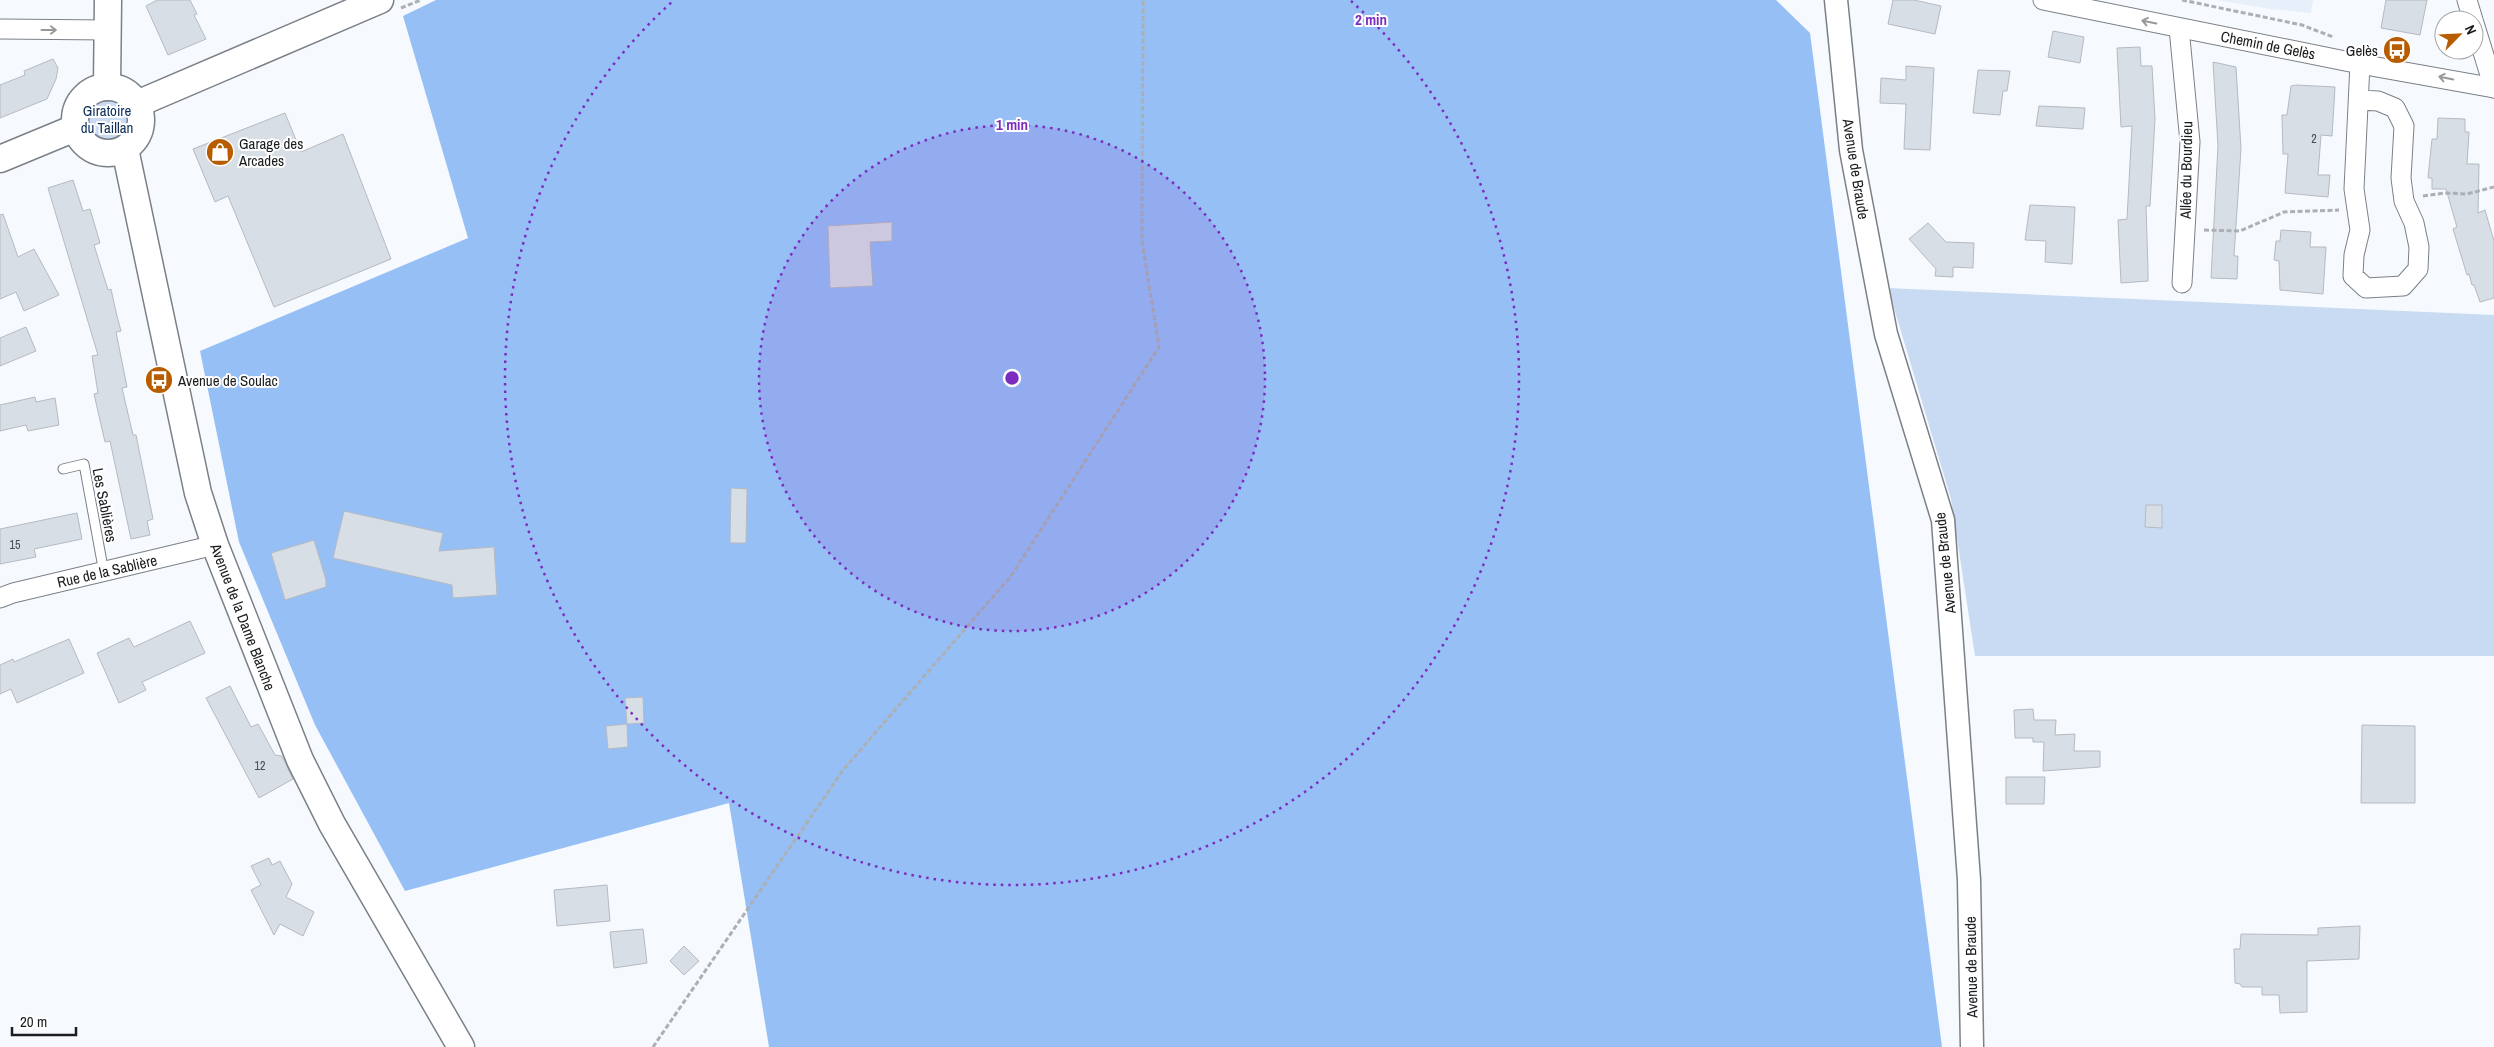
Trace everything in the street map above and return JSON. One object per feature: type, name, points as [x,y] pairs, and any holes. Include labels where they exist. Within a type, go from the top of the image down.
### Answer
[{"type":"main road","points":[[107,87],[108,0]]},
{"type":"main road","points":[[137,104],[380,0]]},
{"type":"main road","points":[[107,87],[122,90],[137,104],[141,120],[140,130],[133,142],[125,149],[110,154],[98,152],[86,146],[75,128],[75,112],[82,98],[92,90],[107,87]]},
{"type":"main road","points":[[0,159],[75,128]]},
{"type":"main road","name":"Avenue de la Dame Blanche","points":[[125,149],[198,494],[215,545],[300,760],[332,824],[461,1047]]},
{"type":"street","name":"Avenue de Braude","points":[[1836,0],[1851,150],[1886,334],[1943,520],[1969,880],[1972,1047]]},
{"type":"street","name":"Chemin de Gelès","points":[[2044,0],[2360,64],[2494,88]]},
{"type":"street","name":"Allée du Bourdieu","points":[[2179,28],[2190,142],[2182,283]]},
{"type":"street","points":[[0,29],[108,30]]},
{"type":"street","points":[[2484,54],[2494,88]]},
{"type":"street","points":[[2359,100],[2378,101],[2395,108],[2404,126],[2401,178],[2404,201],[2414,222],[2419,247],[2418,269],[2403,286],[2366,288],[2353,276],[2354,254],[2360,230],[2354,189],[2360,64]]},
{"type":"street","name":"Rue de la Sablière","points":[[0,598],[13,593],[104,573],[215,545]]},
{"type":"lane","name":"Les Sablières","points":[[63,469],[84,464],[104,573]]},
{"type":"path","points":[[653,1047],[843,770],[1011,576],[1159,347],[1142,242],[1143,0]]},
{"type":"path","points":[[2182,0],[2302,25],[2335,37]]},
{"type":"shaded area","points":[[436,0],[1776,0],[1810,33],[1942,1047],[769,1047],[729,803],[405,891],[315,725],[239,542],[200,351],[468,238],[403,16]]},
{"type":"shaded area","points":[[2217,0],[2313,0],[2311,13],[2270,9]]},
{"type":"green space","name":"Giratoire du Taillan","points":[[102,95],[112,95],[124,102],[131,114],[131,124],[124,136],[112,143],[102,143],[94,139],[87,132],[83,124],[83,114],[87,106],[94,99]]},
{"type":"green space","points":[[1888,288],[2494,315],[2494,656],[1975,656],[1951,499]]},
{"type":"building","points":[[157,0],[190,0],[197,14],[194,15],[206,39],[168,55],[146,6]]},
{"type":"building","points":[[1893,0],[1914,0],[1941,6],[1935,34],[1888,24]]},
{"type":"building","points":[[2386,0],[2427,0],[2420,35],[2381,28]]},
{"type":"building","points":[[2053,31],[2084,37],[2080,63],[2048,57]]},
{"type":"building","points":[[2140,47],[2141,66],[2152,66],[2155,119],[2150,206],[2146,206],[2148,281],[2121,283],[2118,220],[2127,219],[2132,126],[2121,127],[2117,48]]},
{"type":"building","points":[[53,59],[58,68],[56,79],[47,99],[0,118],[0,85],[25,75],[24,71]]},
{"type":"building","points":[[2213,62],[2236,67],[2241,149],[2234,256],[2238,256],[2237,279],[2211,278],[2218,146]]},
{"type":"building","points":[[1906,66],[1934,68],[1930,150],[1904,149],[1906,104],[1880,103],[1881,78],[1906,80]]},
{"type":"building","points":[[1978,70],[2010,71],[2007,91],[2003,91],[2000,115],[1973,113]]},
{"type":"building","points":[[2291,86],[2335,87],[2332,136],[2321,135],[2318,175],[2330,175],[2328,197],[2285,193],[2288,154],[2283,154],[2282,115],[2287,115]]},
{"type":"building","points":[[2039,106],[2085,108],[2083,129],[2036,126]]},
{"type":"building","points":[[285,113],[301,152],[343,134],[391,259],[274,307],[228,196],[215,202],[193,149]]},
{"type":"building","points":[[2438,118],[2465,119],[2465,132],[2469,132],[2467,164],[2479,164],[2478,213],[2485,210],[2494,241],[2494,298],[2480,302],[2469,274],[2467,275],[2453,229],[2457,227],[2446,189],[2432,189],[2432,178],[2428,178],[2432,139],[2437,139]]},
{"type":"building","points":[[73,180],[83,211],[90,209],[100,243],[94,245],[108,290],[111,289],[121,331],[116,332],[127,387],[122,388],[133,435],[136,435],[153,519],[147,521],[150,535],[131,539],[110,441],[105,442],[94,394],[98,393],[92,356],[98,355],[48,188]]},
{"type":"building","points":[[2030,205],[2075,207],[2072,264],[2045,262],[2046,241],[2025,240]]},
{"type":"building","points":[[3,214],[18,257],[34,249],[59,295],[24,311],[16,292],[0,299],[0,215]]},
{"type":"building","points":[[892,222],[892,241],[870,242],[873,286],[830,288],[828,226]]},
{"type":"building","points":[[1928,223],[1946,242],[1974,243],[1973,268],[1953,267],[1953,277],[1935,276],[1936,269],[1909,239]]},
{"type":"building","points":[[2281,230],[2311,232],[2310,247],[2326,247],[2323,294],[2280,290],[2279,261],[2274,260],[2276,241],[2280,241]]},
{"type":"building","points":[[26,327],[36,351],[0,366],[0,338]]},
{"type":"building","points":[[35,397],[36,402],[55,398],[59,425],[28,431],[26,425],[0,431],[0,405]]},
{"type":"building","points":[[731,488],[747,489],[746,543],[730,543]]},
{"type":"building","points":[[2146,505],[2162,505],[2162,528],[2145,527]]},
{"type":"building","points":[[344,511],[443,533],[439,551],[494,547],[497,595],[453,598],[452,585],[333,558]]},
{"type":"building","points":[[77,513],[82,539],[34,549],[36,557],[0,564],[0,529]]},
{"type":"building","points":[[314,540],[326,580],[326,587],[285,600],[271,553]]},
{"type":"building","points":[[190,621],[205,653],[142,682],[146,690],[119,703],[97,653],[129,638],[134,647]]},
{"type":"building","points":[[69,639],[84,673],[17,703],[11,689],[0,694],[0,665],[13,659],[14,662]]},
{"type":"building","points":[[230,686],[251,727],[258,724],[275,755],[282,756],[293,779],[259,798],[206,698]]},
{"type":"building","points":[[643,697],[644,723],[627,724],[625,698]]},
{"type":"building","points":[[2033,709],[2034,720],[2056,720],[2055,735],[2075,734],[2074,751],[2100,751],[2100,767],[2043,771],[2044,742],[2033,742],[2033,738],[2015,738],[2014,710]]},
{"type":"building","points":[[627,724],[628,747],[608,749],[606,726]]},
{"type":"building","points":[[2362,725],[2415,726],[2415,803],[2361,803]]},
{"type":"building","points":[[2006,777],[2045,777],[2044,804],[2006,804]]},
{"type":"building","points":[[269,858],[272,865],[280,861],[292,884],[286,897],[314,912],[303,936],[280,924],[274,935],[251,890],[261,885],[251,866]]},
{"type":"building","points":[[607,885],[610,921],[557,926],[554,890]]},
{"type":"building","points":[[2360,926],[2359,959],[2307,961],[2307,1012],[2280,1013],[2279,995],[2262,995],[2262,987],[2242,987],[2240,984],[2235,983],[2234,949],[2240,949],[2241,934],[2318,935],[2318,928]]},
{"type":"building","points":[[643,929],[647,963],[614,968],[610,932]]},
{"type":"building","points":[[684,946],[699,961],[684,975],[670,961]]},
{"type":"place","name":"Gelès","points":[[2397,50]]},
{"type":"place","name":"Garage des Arcades","points":[[220,152]]},
{"type":"place","name":"Avenue de Soulac","points":[[159,380]]}]
